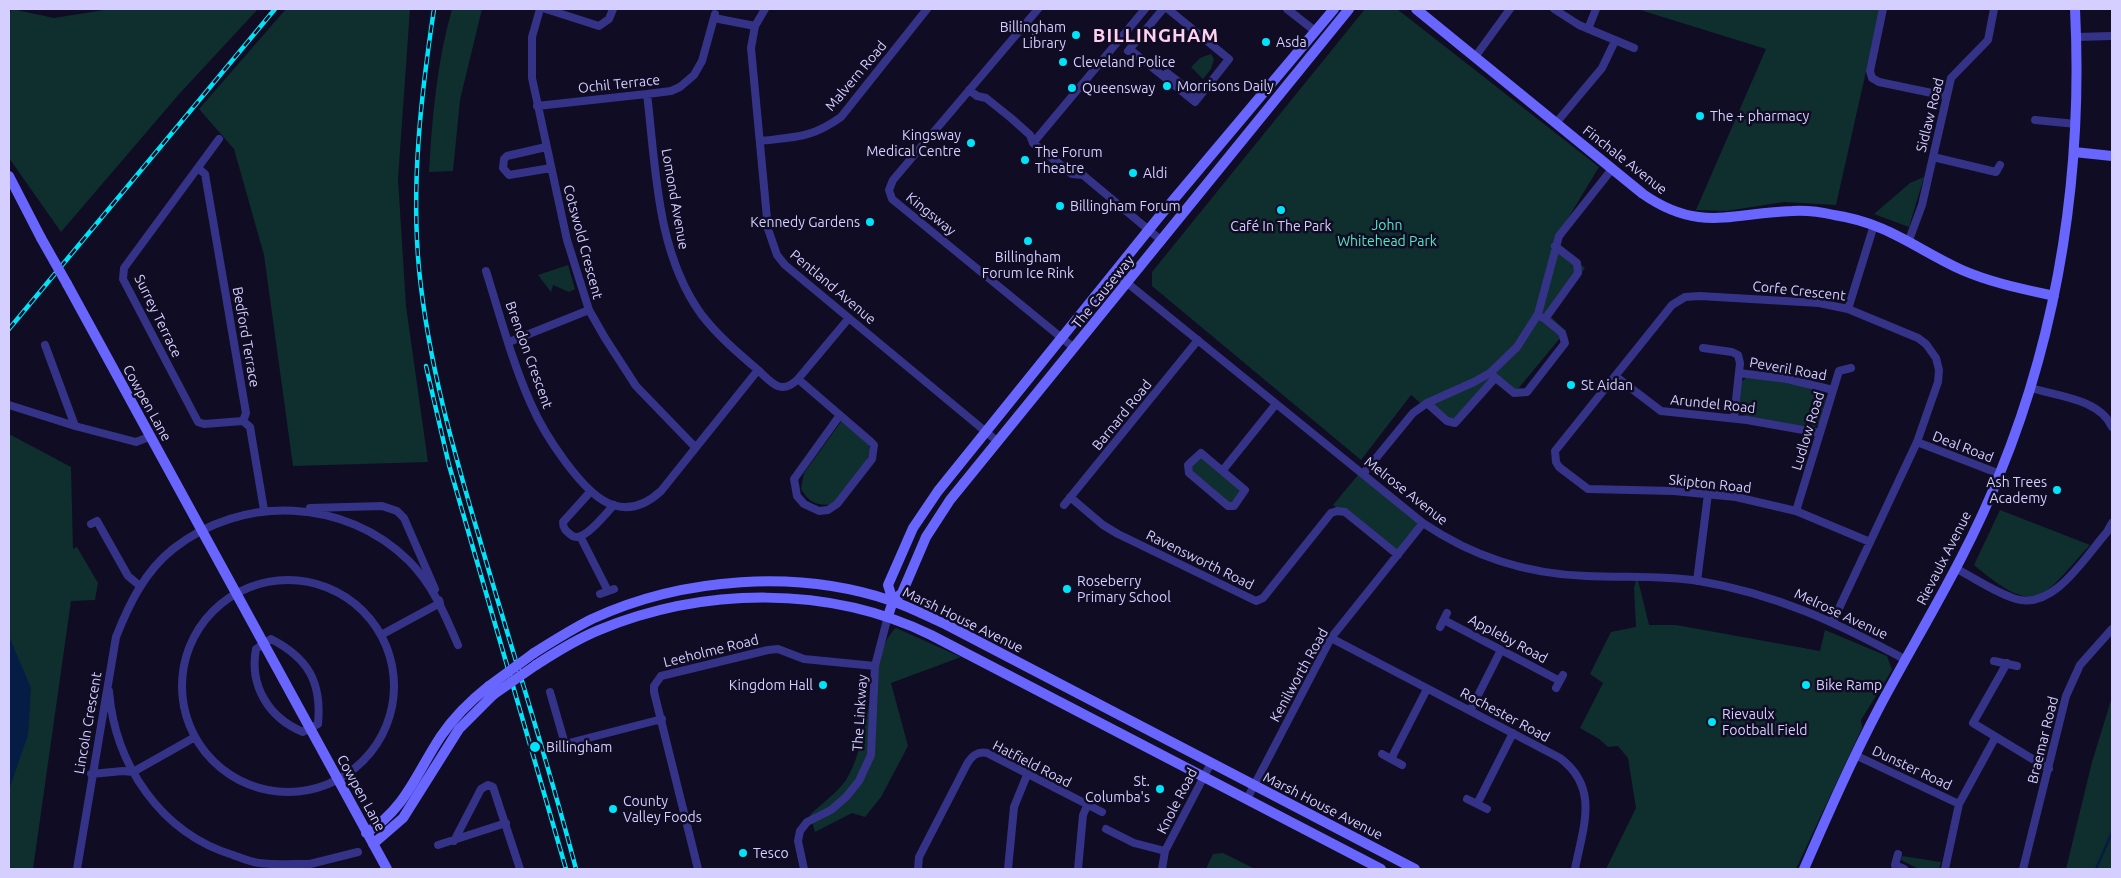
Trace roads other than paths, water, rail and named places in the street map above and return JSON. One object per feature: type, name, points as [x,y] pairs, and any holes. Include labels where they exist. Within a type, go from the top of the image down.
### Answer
[{"type":"street","name":"Cotswold Crescent","points":[[540,9],[532,37],[531,57],[537,106],[567,240],[589,310],[636,386],[695,447]]},
{"type":"street","points":[[546,9],[599,26],[609,19],[613,9]]},
{"type":"street","name":"Pentland Avenue","points":[[765,9],[755,26],[751,48],[768,230],[777,255],[785,265],[998,442]]},
{"type":"street","name":"Malvern Road","points":[[760,141],[809,136],[824,129],[841,117],[927,9]]},
{"type":"street","name":"Kingsway","points":[[1038,9],[892,180],[889,190],[892,199],[1074,348]]},
{"type":"street","points":[[1033,143],[1144,9]]},
{"type":"street","points":[[1133,45],[1163,9],[1221,56],[1221,67]]},
{"type":"street","points":[[1122,36],[1195,99],[1229,59],[1168,9]]},
{"type":"street","points":[[1287,9],[1315,31]]},
{"type":"street","name":"The Causeway","points":[[888,616],[892,601],[888,585],[914,528],[938,491],[1149,230],[1334,9]]},
{"type":"street","name":"The Causeway","points":[[892,601],[902,593],[935,521],[1349,9]]},
{"type":"street","name":"Finchale Avenue","points":[[1416,9],[1655,203],[1691,217],[1720,220],[1794,211],[1835,215],[1874,225],[1909,240],[1978,277],[2054,296]]},
{"type":"street","points":[[1475,57],[1510,9]]},
{"type":"street","points":[[1554,9],[1588,29],[1634,48]]},
{"type":"street","points":[[1588,29],[1596,9]]},
{"type":"street","points":[[1883,9],[1870,71],[1872,78],[1879,82],[1946,96]]},
{"type":"street","name":"Sidlaw Road","points":[[1909,240],[1922,205],[1946,96],[1954,73],[1988,40],[1994,9]]},
{"type":"street","name":"Rievaulx Avenue","points":[[1804,869],[1855,755],[1957,569],[2000,474],[2031,388],[2054,296],[2062,253],[2074,152],[2076,124],[2075,9]]},
{"type":"street","name":"Ochil Terrace","points":[[537,106],[671,91],[694,75],[702,61],[714,16],[755,26]]},
{"type":"street","points":[[2076,37],[2112,36]]},
{"type":"street","points":[[1556,122],[1602,68],[1615,41]]},
{"type":"street","points":[[969,90],[977,96],[986,98],[1027,132],[1033,143],[1072,174],[1083,175],[1162,240]]},
{"type":"street","name":"Lomond Avenue","points":[[647,94],[657,184],[672,257],[688,294],[701,314],[725,340],[779,387],[791,386],[798,379]]},
{"type":"street","points":[[2035,120],[2076,124]]},
{"type":"street","name":"Surrey Terrace","points":[[219,139],[124,268],[123,279],[198,422],[204,424],[243,421]]},
{"type":"street","points":[[546,147],[507,156],[504,159],[503,168],[509,175],[551,168]]},
{"type":"street","points":[[2074,152],[2112,156]]},
{"type":"street","points":[[1932,157],[1996,172],[2000,165]]},
{"type":"street","name":"Bedford Terrace","points":[[198,168],[205,174],[246,413],[243,421],[250,427],[264,510]]},
{"type":"street","points":[[1427,403],[1447,421],[1455,423],[1517,347],[1538,314],[1555,246],[1564,228],[1612,169]]},
{"type":"street","name":"Cowpen Lane","points":[[9,176],[200,531],[387,869]]},
{"type":"street","points":[[1848,309],[1874,225]]},
{"type":"street","points":[[1545,320],[1578,273],[1579,268],[1577,263],[1555,246]]},
{"type":"street","name":"Brendon Crescent","points":[[486,271],[531,404],[545,433],[565,461],[591,491],[614,506]]},
{"type":"street","name":"Melrose Avenue","points":[[1115,273],[1423,523],[1476,554],[1529,570],[1570,576],[1632,576],[1698,581],[1745,590],[1777,599],[1833,621],[1906,660]]},
{"type":"street","name":"Corfe Crescent","points":[[1554,456],[1558,447],[1672,305],[1685,297],[1700,296],[1819,303],[1848,309],[1918,338],[1932,350],[1936,358],[1939,370],[1938,382],[1917,442],[1833,621]]},
{"type":"street","points":[[510,342],[589,310]]},
{"type":"street","points":[[1492,376],[1514,393],[1527,392],[1565,344],[1562,333],[1538,314]]},
{"type":"street","points":[[840,416],[794,479],[797,496],[804,504],[819,511],[828,510],[838,504],[874,454],[874,445],[870,441],[798,379],[849,318]]},
{"type":"street","name":"Barnard Road","points":[[1064,505],[1198,340]]},
{"type":"street","points":[[46,345],[75,426]]},
{"type":"street","name":"Peveril Road","points":[[1703,348],[1732,352],[1738,355],[1740,363],[1734,418]]},
{"type":"street","name":"Ludlow Road","points":[[1796,511],[1840,372],[1851,368]]},
{"type":"street","points":[[591,491],[563,522],[564,529],[573,538],[581,538],[614,506],[643,504],[654,498],[758,370]]},
{"type":"street","name":"Peveril Road","points":[[1739,373],[1787,379],[1834,390]]},
{"type":"street","points":[[1363,474],[1413,413],[1427,403],[1492,376]]},
{"type":"street","name":"Arundel Road","points":[[1615,376],[1661,411],[1734,418],[1820,433]]},
{"type":"street","points":[[2031,388],[2095,408],[2105,415],[2112,428]]},
{"type":"street","points":[[1223,470],[1276,404]]},
{"type":"street","points":[[9,406],[136,442],[149,437]]},
{"type":"street","name":"Deal Road","points":[[1917,442],[2000,474]]},
{"type":"street","points":[[1201,453],[1223,470],[1245,490],[1244,494],[1231,507],[1187,469],[1192,460],[1201,453]]},
{"type":"street","name":"Skipton Road","points":[[1554,456],[1559,466],[1588,489],[1736,497],[1796,511],[1870,542]]},
{"type":"street","points":[[1698,581],[1708,494]]},
{"type":"street","name":"Ravensworth Road","points":[[1070,498],[1103,525],[1118,534],[1256,601],[1263,598],[1331,513],[1337,511],[1345,512],[1398,555]]},
{"type":"street","points":[[292,509],[382,506],[397,511],[404,518],[458,645]]},
{"type":"street","points":[[292,509],[336,518],[377,536],[408,560],[428,583],[440,603]]},
{"type":"street","name":"Lincoln Crescent","points":[[76,869],[116,637],[127,608],[140,586],[173,549],[200,531],[238,515],[264,510],[292,509]]},
{"type":"street","points":[[91,524],[97,521],[128,576],[140,586]]},
{"type":"street","name":"Kenilworth Road","points":[[1247,799],[1331,638],[1423,523]]},
{"type":"street","points":[[1957,569],[2009,596],[2026,601],[2039,600],[2056,590],[2112,525]]},
{"type":"street","points":[[581,538],[611,590],[600,594]]},
{"type":"street","points":[[289,580],[328,588],[356,605],[381,635],[392,664],[394,679],[392,710],[379,743],[370,756],[359,767],[338,781],[308,791],[285,792],[260,789],[239,781],[217,766],[195,737],[186,720],[181,699],[181,675],[185,654],[194,634],[206,619],[225,601],[236,594],[267,582],[289,580]]},
{"type":"street","name":"Marsh House Avenue","points":[[373,844],[403,818],[459,729],[491,691],[534,653],[594,618],[645,600],[685,590],[740,583],[805,583],[843,589],[892,601],[944,624],[1415,869]]},
{"type":"street","points":[[685,590],[689,605]]},
{"type":"street","name":"Marsh House Avenue","points":[[366,833],[383,823],[396,810],[451,722],[470,701],[491,691],[565,647],[599,630],[649,614],[689,605],[742,598],[819,600],[870,610],[932,635],[1381,869]]},
{"type":"street","points":[[381,635],[440,603]]},
{"type":"street","name":"The Linkway","points":[[804,869],[798,841],[800,831],[807,822],[831,810],[846,797],[866,768],[871,755],[875,666],[888,616]]},
{"type":"street","name":"Appleby Road","points":[[1444,620],[1560,681]]},
{"type":"street","name":"Braemar Road","points":[[2023,869],[2070,684],[2087,656],[2112,629]]},
{"type":"street","name":"Rochester Road","points":[[1331,638],[1470,710],[1570,765],[1580,781],[1586,801],[1575,869]]},
{"type":"street","points":[[271,639],[285,646],[307,667],[316,684],[320,705],[318,724],[310,730],[303,732],[291,727],[278,717],[262,698],[256,677],[254,660],[256,649],[262,643],[271,639]]},
{"type":"street","name":"Leeholme Road","points":[[698,869],[654,686],[661,676],[778,649],[807,659],[875,666]]},
{"type":"street","points":[[1470,710],[1501,650]]},
{"type":"street","points":[[1994,661],[2016,666]]},
{"type":"street","points":[[2007,664],[1973,721],[1974,725],[2049,770]]},
{"type":"street","points":[[109,679],[111,715],[119,742],[133,772],[151,801],[175,825],[202,843],[258,866],[308,864]]},
{"type":"street","points":[[1391,759],[1427,689]]},
{"type":"street","points":[[550,692],[565,744],[662,719]]},
{"type":"street","points":[[1477,804],[1513,734]]},
{"type":"street","points":[[91,774],[133,772],[195,737]]},
{"type":"street","points":[[1945,869],[1959,804],[1995,738]]},
{"type":"street","name":"Hatfield Road","points":[[918,869],[919,856],[972,756],[980,752],[1102,812]]},
{"type":"street","points":[[1382,754],[1402,765]]},
{"type":"street","name":"Dunster Road","points":[[1855,755],[1959,804]]},
{"type":"street","name":"Knole Road","points":[[1162,869],[1165,851],[1211,763]]},
{"type":"street","points":[[1008,869],[1014,807],[1027,775]]},
{"type":"street","points":[[454,840],[484,786],[494,787],[520,869]]},
{"type":"street","points":[[1467,799],[1487,809]]},
{"type":"street","points":[[1078,869],[1083,815],[1087,806]]},
{"type":"street","points":[[438,845],[506,823]]},
{"type":"street","name":"Knole Road","points":[[1105,830],[1134,843],[1165,851]]},
{"type":"street","points":[[290,869],[358,852]]},
{"type":"street","points":[[1898,854],[1893,867],[1904,869]]},
{"type":"water","points":[[9,636],[31,688],[28,735],[9,790]]},
{"type":"waterway","points":[[2096,869],[2112,832]]},
{"type":"railway","points":[[9,329],[275,9]]},
{"type":"railway","points":[[434,9],[421,106],[417,172],[417,237],[423,303],[435,371],[460,471],[576,869]]},
{"type":"railway","points":[[426,366],[449,465],[566,869]]},
{"type":"place","name":"Billingham Library","points":[[1076,35]]},
{"type":"place","name":"Asda","points":[[1266,42]]},
{"type":"place","name":"Cleveland Police","points":[[1063,62]]},
{"type":"place","name":"Morrisons Daily","points":[[1167,86]]},
{"type":"place","name":"Queensway","points":[[1072,88]]},
{"type":"place","name":"The + pharmacy","points":[[1700,116]]},
{"type":"place","name":"Kingsway Medical Centre","points":[[971,143]]},
{"type":"place","name":"The Forum Theatre","points":[[1025,160]]},
{"type":"place","name":"Aldi","points":[[1133,173]]},
{"type":"place","name":"Billingham Forum","points":[[1060,206]]},
{"type":"place","name":"Café In The Park","points":[[1281,210]]},
{"type":"place","name":"Kennedy Gardens","points":[[870,222]]},
{"type":"place","name":"Billingham Forum Ice Rink","points":[[1028,241]]},
{"type":"place","name":"St Aidan","points":[[1571,385]]},
{"type":"place","name":"Ash Trees Academy","points":[[2057,490]]},
{"type":"place","name":"Roseberry Primary School","points":[[1067,589]]},
{"type":"place","name":"Kingdom Hall","points":[[823,685]]},
{"type":"place","name":"Bike Ramp","points":[[1806,685]]},
{"type":"place","name":"Rievaulx Football Field","points":[[1712,722]]},
{"type":"place","name":"Billingham","points":[[535,747]]},
{"type":"place","name":"St. Columba's","points":[[1160,789]]},
{"type":"place","name":"County Valley Foods","points":[[613,809]]},
{"type":"place","name":"Tesco","points":[[743,853]]},
{"type":"district","name":"BILLINGHAM","points":[[1156,36]]},
{"type":"park label","name":"John Whitehead Park","points":[[1387,234]]}]
